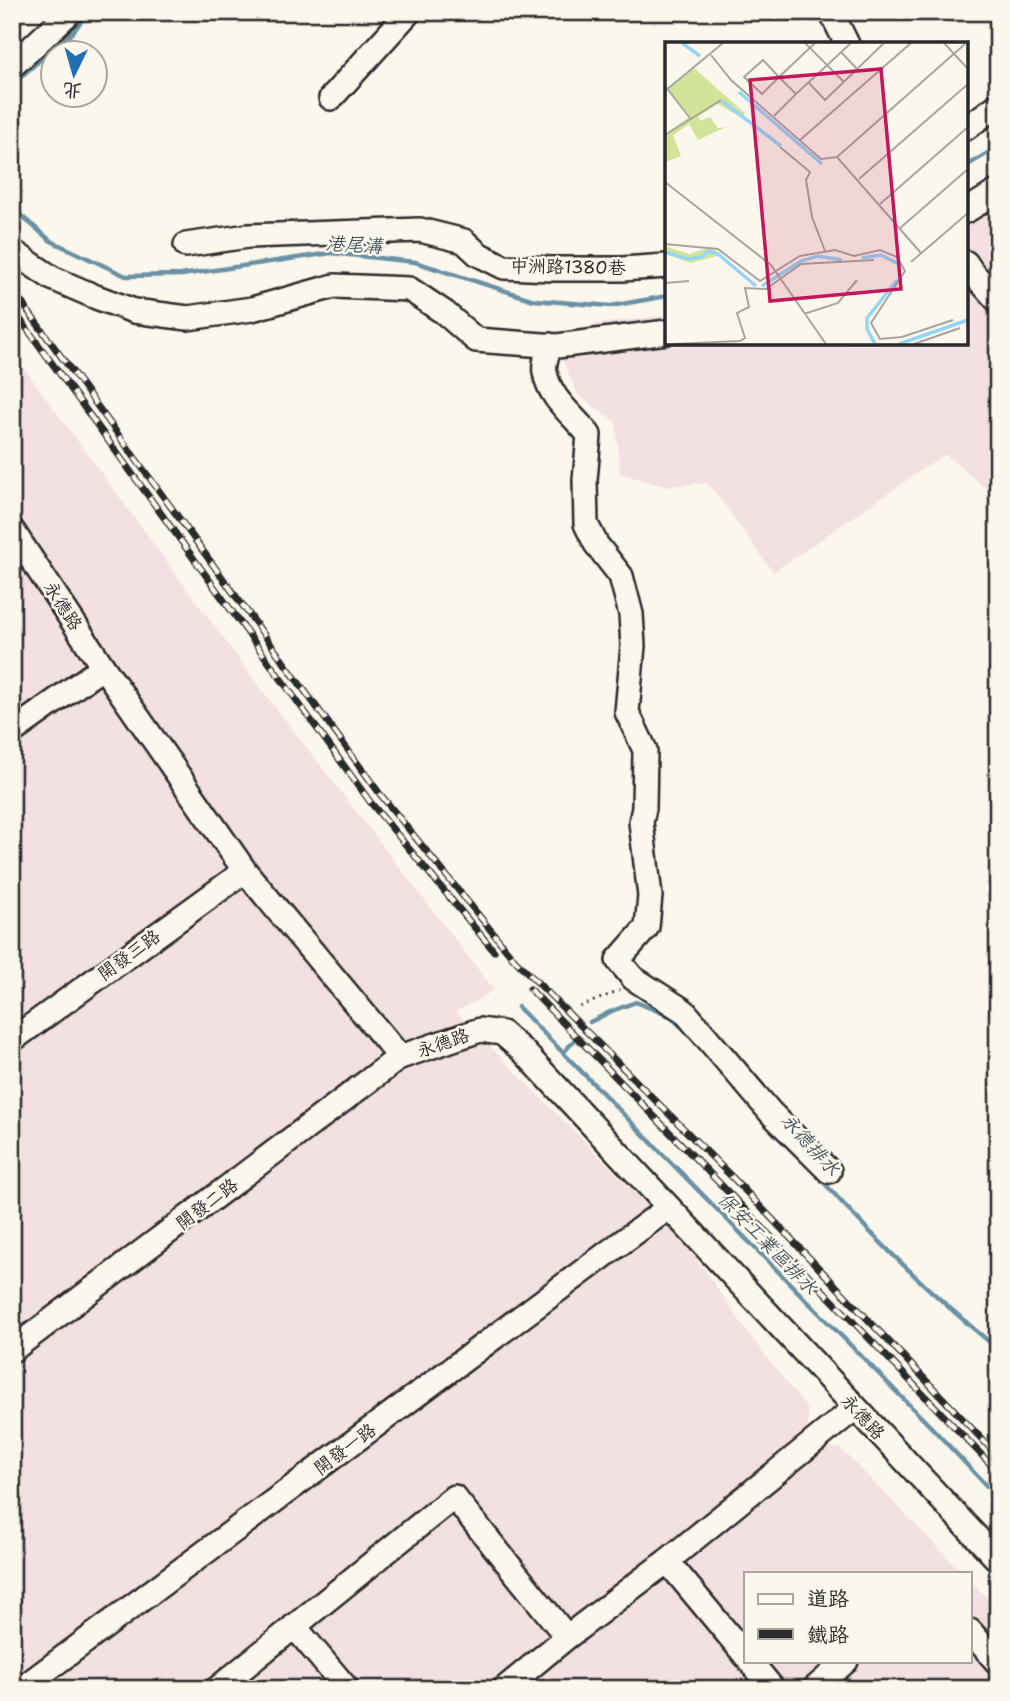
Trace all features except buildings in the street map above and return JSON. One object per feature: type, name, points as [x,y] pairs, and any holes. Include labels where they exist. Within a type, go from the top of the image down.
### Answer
[{"type":"street","points":[[12,66],[70,12]]},
{"type":"street","points":[[331,98],[409,12]]},
{"type":"street","points":[[831,12],[846,42]]},
{"type":"street","points":[[968,127],[998,105]]},
{"type":"street","points":[[968,210],[998,191]]},
{"type":"street","name":"中洲路1380巷","points":[[186,245],[248,236],[419,230],[464,241],[478,254],[504,267],[622,269],[665,266]]},
{"type":"street","points":[[12,251],[52,278],[134,311],[188,318],[252,309],[334,286],[409,289],[445,313],[477,340],[557,346],[665,332]]},
{"type":"street","points":[[968,264],[998,301]]},
{"type":"street","points":[[549,345],[544,370],[553,395],[589,435],[585,480],[586,524],[596,544],[621,576],[631,614],[633,646],[627,712],[645,750],[644,808],[641,822],[650,896],[647,927],[618,960],[633,978],[684,1011],[771,1113],[829,1171]]},
{"type":"street","name":"永德路","points":[[12,530],[103,667],[245,871],[400,1058],[480,1030],[502,1033],[524,1052],[998,1560]]},
{"type":"street","points":[[12,732],[103,667]]},
{"type":"street","name":"開發三路","points":[[12,1040],[245,871]]},
{"type":"street","name":"開發二路","points":[[12,1350],[400,1058]]},
{"type":"street","name":"開發一路","points":[[21,1689],[668,1208]]},
{"type":"street","points":[[504,1689],[567,1637],[667,1562],[855,1408]]},
{"type":"street","points":[[217,1689],[454,1497],[567,1637]]},
{"type":"street","points":[[667,1562],[744,1654]]},
{"type":"street","points":[[294,1626],[347,1689]]},
{"type":"street","points":[[972,1633],[998,1663]]},
{"type":"street","points":[[751,1662],[773,1689]]},
{"type":"street","points":[[814,1689],[845,1662]]},
{"type":"path","points":[[580,1007],[615,991],[643,985]]},
{"type":"shaded area","points":[[998,176],[998,479],[984,487],[945,454],[773,572],[707,483],[663,486],[620,473],[616,422],[577,394],[557,346],[591,325],[665,315],[665,345],[968,345],[968,196]]},
{"type":"shaded area","points":[[12,352],[249,673],[494,990],[456,1012],[686,1244],[754,1341],[808,1410],[808,1447],[840,1448],[962,1572],[744,1572],[744,1662],[972,1662],[972,1583],[998,1609],[998,1689],[12,1689]]},
{"type":"waterway","name":"港尾溝","points":[[12,84],[73,32],[88,12]]},
{"type":"waterway","name":"港尾溝","points":[[968,165],[998,147]]},
{"type":"waterway","name":"港尾溝","points":[[12,208],[51,241],[126,276],[181,275],[331,253],[415,262],[534,300],[611,306],[665,296]]},
{"type":"waterway","name":"永德排水","points":[[590,1022],[636,1002],[669,1016],[688,1032]]},
{"type":"waterway","name":"保安工業區排水","points":[[518,1007],[998,1498]]},
{"type":"waterway","name":"永德排水","points":[[563,1053],[577,1037]]},
{"type":"waterway","name":"永德排水","points":[[818,1176],[904,1266],[998,1349]]},
{"type":"railway","points":[[12,289],[380,794],[515,960],[736,1181],[998,1456]]},
{"type":"railway","points":[[12,308],[371,803],[494,951]]},
{"type":"railway","points":[[530,989],[998,1472]]}]
